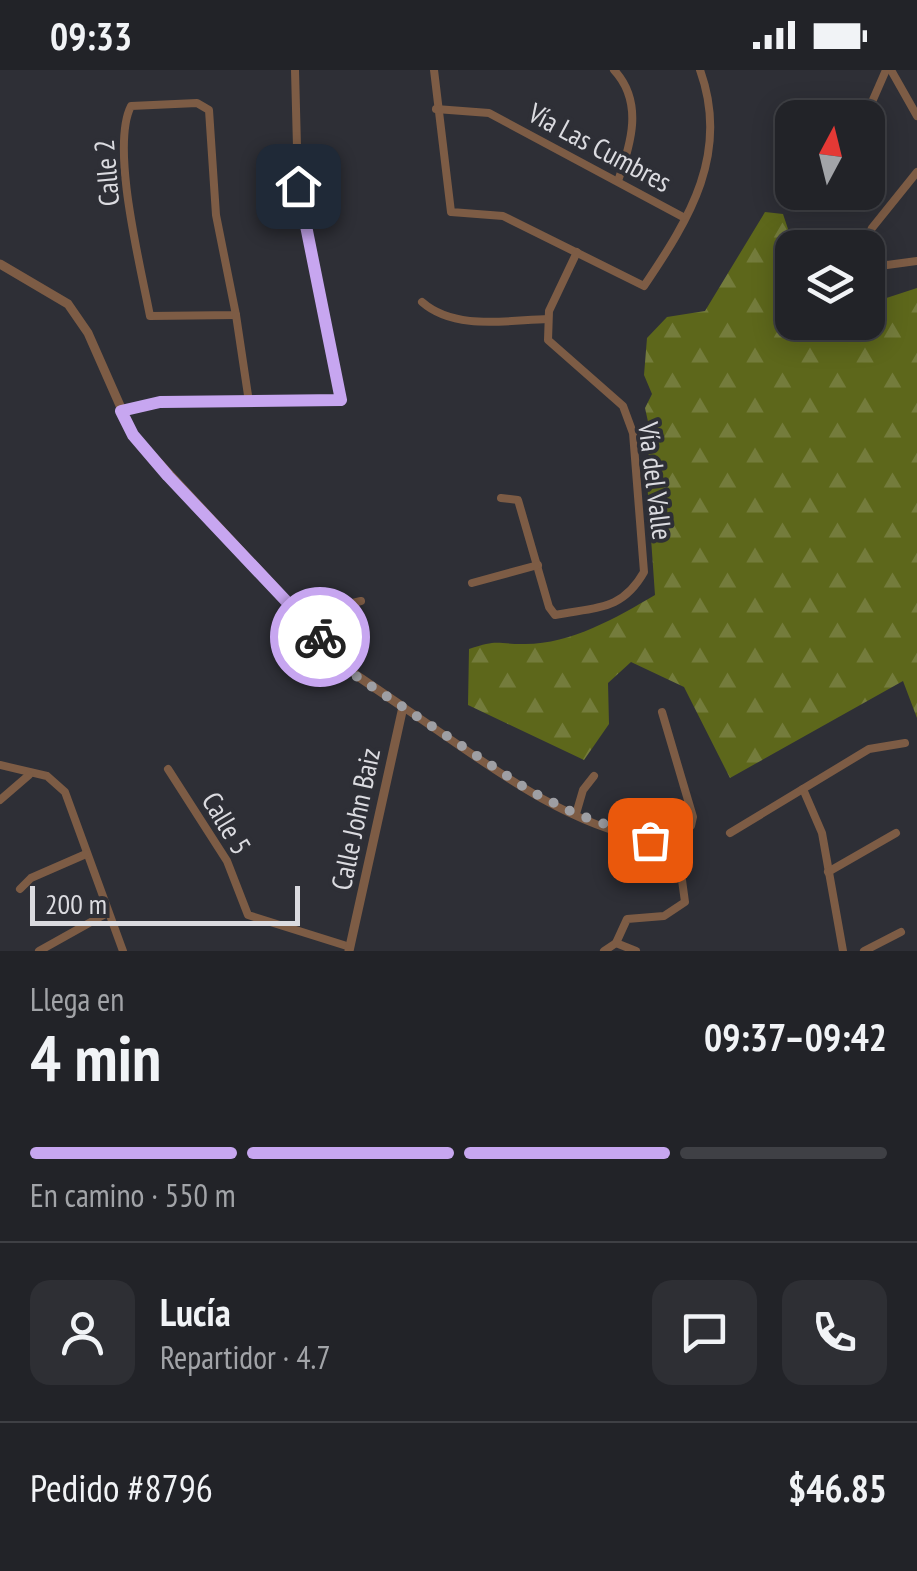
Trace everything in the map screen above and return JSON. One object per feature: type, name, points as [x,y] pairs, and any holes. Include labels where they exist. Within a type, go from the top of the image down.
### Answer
[{"type":"street","points":[[121,411],[160,402],[341,400],[298,186],[295,70]]},
{"type":"street","points":[[434,70],[451,212],[503,216],[644,286],[708,168],[714,136],[709,95],[700,70]]},
{"type":"street","points":[[614,70],[628,88],[633,123],[630,147],[618,182]]},
{"type":"street","points":[[888,70],[917,116]]},
{"type":"street","points":[[874,100],[888,70]]},
{"type":"street","name":"Calle 2","points":[[236,315],[150,316],[127,188],[125,118],[131,106],[197,103],[209,110],[216,215],[236,315],[249,402]]},
{"type":"street","name":"Vía Las Cumbres","points":[[436,108],[490,113],[683,217]]},
{"type":"street","points":[[871,230],[917,172]]},
{"type":"street","points":[[422,302],[432,311],[462,321],[548,320],[577,252]]},
{"type":"street","points":[[885,265],[917,261]]},
{"type":"street","points":[[0,264],[68,304],[88,333],[133,435],[356,676],[530,791],[576,814],[650,840],[682,880],[685,902],[664,916],[628,919],[616,943],[604,951]]},
{"type":"street","name":"Vía del Valle","points":[[500,498],[518,500],[548,608],[555,615],[619,603],[633,592],[644,572],[634,433],[623,406],[548,340],[548,320]]},
{"type":"street","points":[[472,583],[538,565]]},
{"type":"street","points":[[312,629],[340,606],[361,601]]},
{"type":"street","name":"Calle John Baiz","points":[[349,949],[402,707]]},
{"type":"street","points":[[650,840],[684,830],[694,817],[662,712]]},
{"type":"street","points":[[730,832],[866,751],[905,743]]},
{"type":"street","points":[[0,765],[29,775],[47,776],[64,792],[123,951]]},
{"type":"street","name":"Calle 5","points":[[168,770],[227,861],[248,915],[349,949]]},
{"type":"street","points":[[0,800],[29,775]]},
{"type":"street","points":[[576,814],[583,790],[594,776]]},
{"type":"street","points":[[803,789],[822,833],[842,951]]},
{"type":"street","points":[[828,872],[896,832]]},
{"type":"street","points":[[20,889],[31,878],[86,854]]},
{"type":"street","points":[[39,951],[106,913]]},
{"type":"street","points":[[864,951],[901,932]]},
{"type":"street","points":[[616,943],[636,951]]},
{"type":"green space","points":[[765,212],[783,214],[788,230],[775,230],[775,340],[885,340],[885,298],[917,288],[917,718],[903,681],[730,778],[684,687],[631,662],[608,683],[609,724],[584,760],[468,705],[469,649],[492,643],[558,640],[608,621],[655,595],[646,467],[652,440],[645,408],[652,394],[644,375],[647,338],[667,317],[705,311]]},
{"type":"way so far","points":[[320,637],[356,676],[530,791],[576,814],[650,840]]},
{"type":"route","points":[[298,186],[341,400],[160,402],[121,411],[133,435],[168,476],[320,637]]}]
